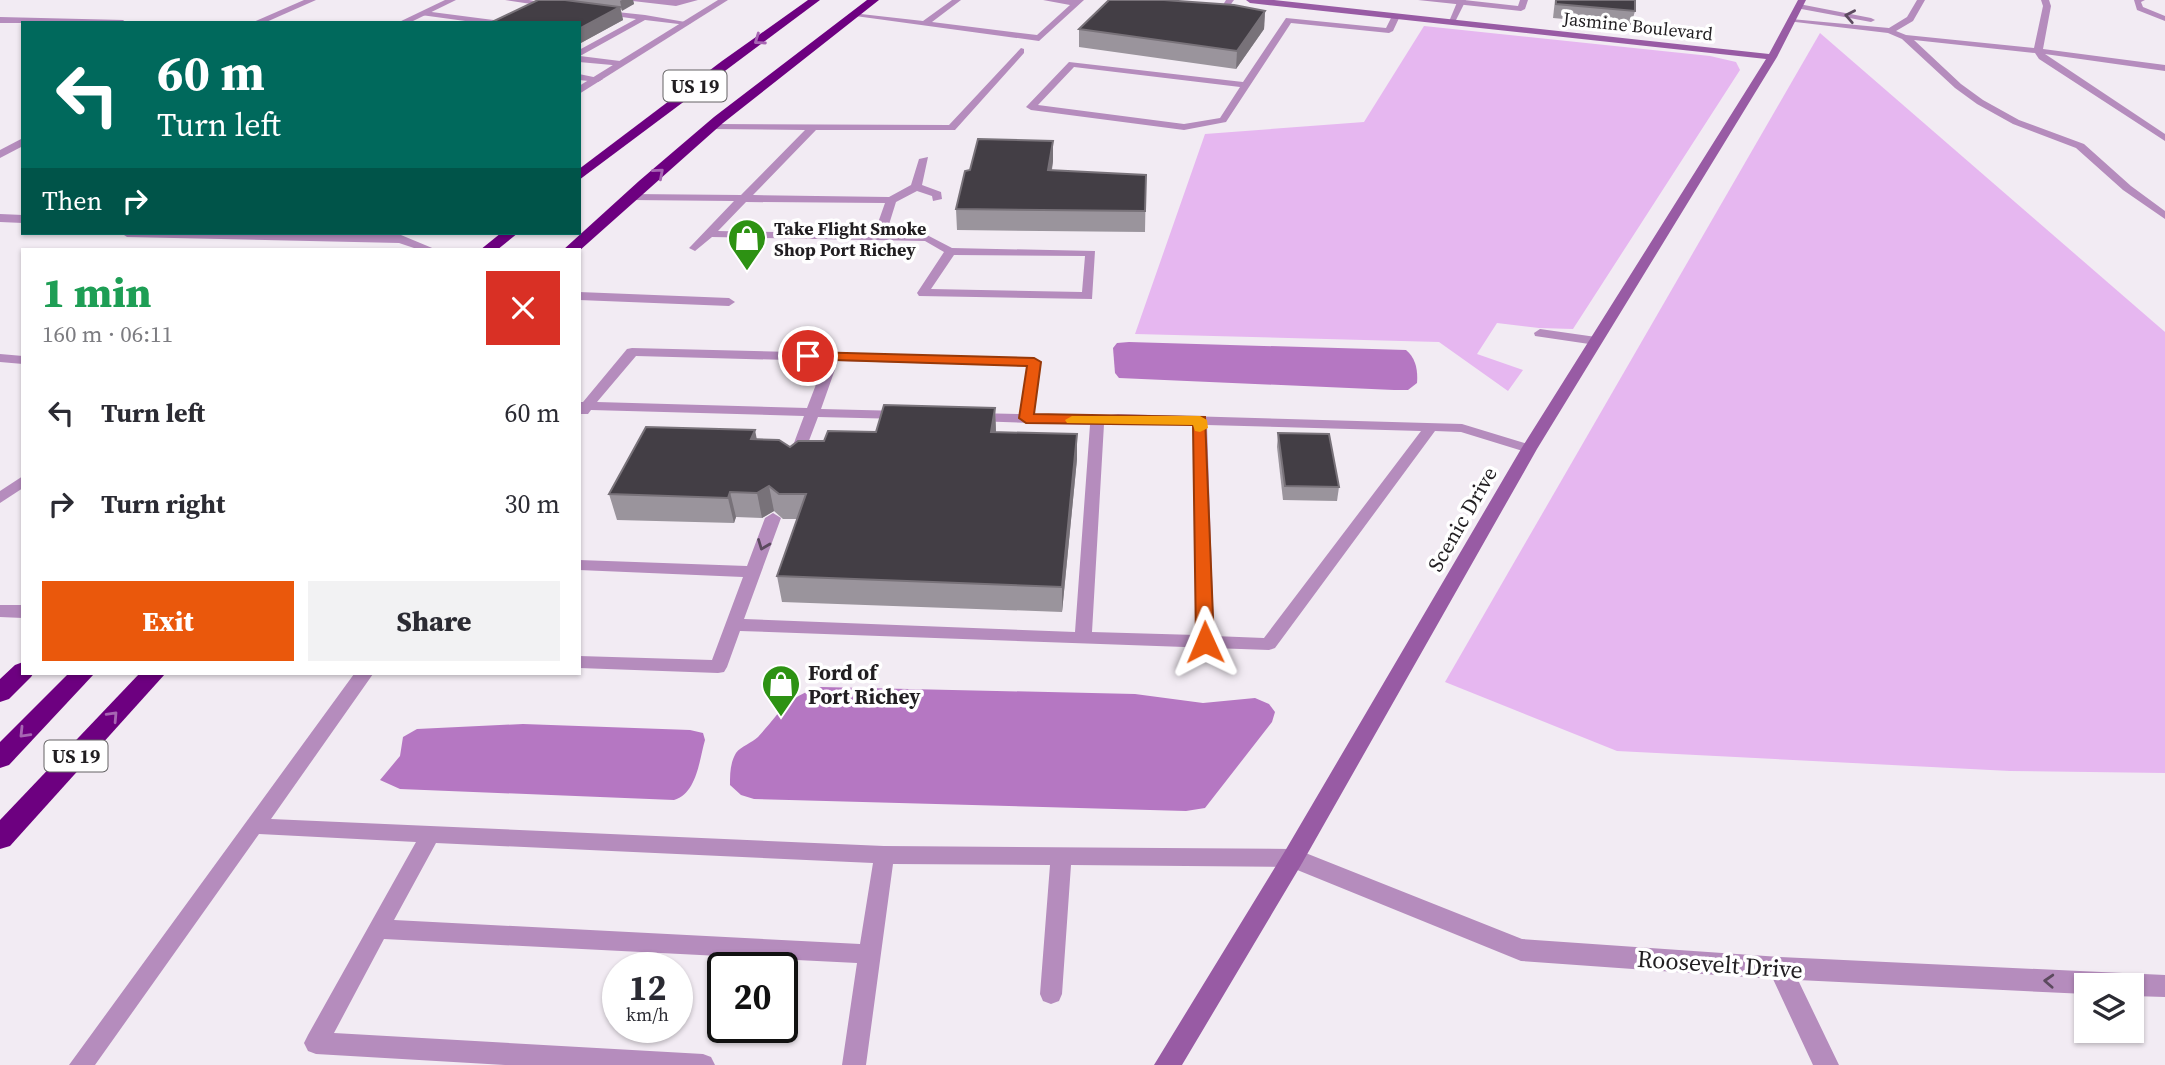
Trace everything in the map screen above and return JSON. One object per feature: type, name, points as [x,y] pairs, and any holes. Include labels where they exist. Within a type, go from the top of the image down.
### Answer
[{"type":"highway","name":"US 19","points":[[581,174],[627,137],[815,0]]},
{"type":"highway","name":"US 19","points":[[573,248],[712,127],[874,0]]},
{"type":"highway","points":[[490,248],[506,235]]},
{"type":"highway","points":[[0,694],[21,673]]},
{"type":"highway","points":[[0,758],[81,675]]},
{"type":"highway","name":"US 19","points":[[0,838],[152,675]]},
{"type":"street","points":[[261,21],[312,0]]},
{"type":"street","points":[[406,21],[452,0]]},
{"type":"street","points":[[581,90],[724,0]]},
{"type":"street","name":"Jasmine Boulevard","points":[[1250,0],[1772,57]]},
{"type":"street","points":[[1451,22],[1461,2]]},
{"type":"street","name":"Scenic Drive","points":[[1167,1065],[1293,858],[1529,449],[1772,57],[1798,9]]},
{"type":"street","points":[[0,20],[41,21]]},
{"type":"street","points":[[0,155],[21,143]]},
{"type":"street","points":[[0,218],[21,219]]},
{"type":"street","points":[[378,235],[401,239],[426,248]]},
{"type":"street","points":[[0,611],[21,612]]},
{"type":"street","name":"Roosevelt Drive","points":[[1293,858],[1521,950],[1780,968],[2165,986]]},
{"type":"street","points":[[1780,968],[1826,1065]]},
{"type":"lane","points":[[509,0],[556,6]]},
{"type":"lane","points":[[628,0],[657,4],[694,0]]},
{"type":"lane","points":[[645,0],[657,4]]},
{"type":"lane","points":[[925,24],[957,0]]},
{"type":"lane","points":[[1047,0],[1079,1]]},
{"type":"lane","points":[[1217,17],[1230,0]]},
{"type":"lane","points":[[1375,0],[1393,0]]},
{"type":"lane","points":[[1422,0],[1521,9],[1524,0]]},
{"type":"lane","points":[[1890,31],[1910,19],[1921,0]]},
{"type":"lane","points":[[2038,51],[2047,6],[2045,0]]},
{"type":"lane","points":[[2141,0],[2137,1],[2140,8],[2165,19]]},
{"type":"lane","points":[[852,15],[1039,38],[1079,1]]},
{"type":"lane","points":[[531,10],[543,4]]},
{"type":"lane","points":[[1246,85],[1072,64],[1031,107],[1184,127],[1223,120],[1299,5]]},
{"type":"lane","points":[[1798,9],[1900,26]]},
{"type":"lane","points":[[1798,9],[1905,37],[2165,68]]},
{"type":"lane","points":[[594,11],[687,23]]},
{"type":"lane","points":[[424,13],[486,21]]},
{"type":"lane","points":[[1289,20],[1389,31],[1396,16]]},
{"type":"lane","points":[[581,53],[645,17]]},
{"type":"lane","points":[[1905,37],[1958,86],[1980,102],[2016,122],[2080,146],[2127,188],[2165,216]]},
{"type":"lane","points":[[712,127],[952,128],[1021,51]]},
{"type":"lane","points":[[2038,51],[2047,62],[2113,102],[2165,138]]},
{"type":"lane","points":[[581,59],[620,65]]},
{"type":"lane","points":[[581,77],[598,79]]},
{"type":"lane","points":[[695,248],[813,127]]},
{"type":"lane","points":[[916,187],[924,159]]},
{"type":"lane","points":[[631,197],[891,200],[916,187],[937,194],[937,200]]},
{"type":"lane","points":[[879,237],[891,200]]},
{"type":"lane","points":[[709,234],[879,237],[928,234],[950,251],[1091,253],[1088,296],[923,293],[950,251]]},
{"type":"lane","points":[[581,296],[729,302]]},
{"type":"lane","points":[[1540,333],[1596,341]]},
{"type":"lane","points":[[582,410],[632,352],[1034,362],[1026,418]]},
{"type":"lane","points":[[793,465],[833,357]]},
{"type":"lane","points":[[0,358],[21,360]]},
{"type":"lane","points":[[582,410],[919,416]]},
{"type":"lane","points":[[960,417],[1097,421],[1118,418],[1462,428],[1529,449]]},
{"type":"lane","points":[[1200,420],[1205,642]]},
{"type":"lane","points":[[1083,638],[1097,421]]},
{"type":"lane","points":[[734,625],[1269,644],[1431,427]]},
{"type":"lane","points":[[0,498],[21,482]]},
{"type":"lane","points":[[581,662],[718,667],[773,518]]},
{"type":"lane","points":[[581,565],[753,572]]},
{"type":"lane","points":[[81,1065],[364,675]]},
{"type":"lane","points":[[254,826],[884,855],[1293,858]]},
{"type":"lane","points":[[430,833],[316,1043],[703,1065]]},
{"type":"lane","points":[[854,1065],[884,855]]},
{"type":"lane","points":[[1051,994],[1061,856]]},
{"type":"lane","points":[[378,929],[870,954]]},
{"type":"shaded area","points":[[1424,26],[1710,56],[1736,62],[1740,70],[1573,329],[1497,323],[1477,354],[1523,370],[1508,391],[1439,342],[1135,334],[1205,134],[1364,122]]},
{"type":"shaded area","points":[[1820,33],[2165,332],[2165,773],[2010,771],[1617,751],[1445,682]]},
{"type":"shaded area","points":[[1117,343],[1406,350],[1416,365],[1417,383],[1408,390],[1394,390],[1119,378],[1115,373],[1113,348]]},
{"type":"shaded area","points":[[821,687],[1135,694],[1203,703],[1255,698],[1269,704],[1275,712],[1272,722],[1205,808],[1186,811],[754,799],[741,795],[730,785],[731,765],[736,753],[758,737],[791,701]]},
{"type":"shaded area","points":[[523,724],[690,730],[703,733],[705,740],[699,766],[688,791],[674,800],[400,789],[380,780],[400,756],[403,737],[417,729]]},
{"type":"building","points":[[538,0],[565,0],[620,7],[581,28],[581,21],[494,21]]},
{"type":"building","points":[[1109,0],[1164,0],[1234,5],[1265,11],[1237,51],[1079,29]]},
{"type":"building","points":[[1556,0],[1635,0],[1635,11],[1556,4]]},
{"type":"building","points":[[978,139],[1053,141],[1048,170],[1146,175],[1145,211],[956,209],[965,171],[970,170]]},
{"type":"building","name":"Ford of Port Richey","points":[[884,405],[995,408],[991,432],[1077,434],[1062,587],[777,576],[806,494],[779,494],[769,486],[757,493],[730,492],[728,498],[609,494],[646,427],[755,430],[751,439],[779,440],[790,447],[798,441],[824,441],[828,431],[876,432]]},
{"type":"building","points":[[1278,433],[1329,434],[1339,487],[1285,486]]},
{"type":"slow traffic","points":[[1072,420],[1200,420],[1200,428]]},
{"type":"place","name":"Take Flight Smoke Shop Port Richey","points":[[747,272]]},
{"type":"place","name":"Ford of Port Richey","points":[[781,718]]},
{"type":"route","points":[[808,356],[1034,362],[1026,418],[1097,421],[1118,418],[1200,420],[1205,642]]}]
